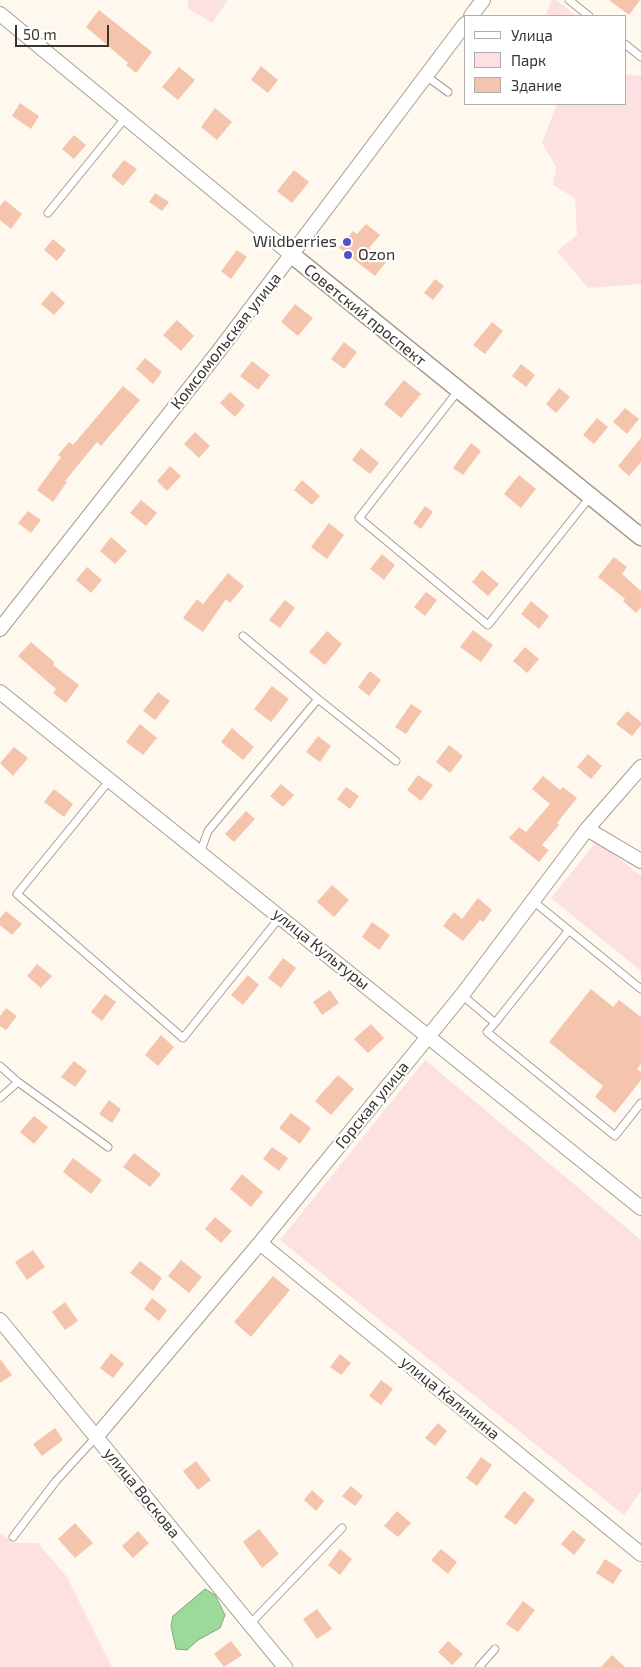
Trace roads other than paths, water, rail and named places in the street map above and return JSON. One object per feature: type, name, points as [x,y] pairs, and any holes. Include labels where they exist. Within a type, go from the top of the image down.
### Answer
[{"type":"street","points":[[472,15],[483,0]]},
{"type":"street","name":"Советский проспект","points":[[0,14],[292,256],[641,537]]},
{"type":"street","name":"Комсомольская улица","points":[[0,629],[292,256],[463,27]]},
{"type":"street","name":"улица Культуры","points":[[0,692],[641,1208]]},
{"type":"street","name":"Горская улица","points":[[96,1437],[260,1243],[462,996],[587,829],[641,767]]},
{"type":"street","points":[[587,829],[641,861]]},
{"type":"street","name":"улица Калинина","points":[[260,1243],[641,1554]]},
{"type":"street","name":"улица Воскова","points":[[0,1320],[285,1667]]},
{"type":"lane","points":[[568,0],[588,15]]},
{"type":"lane","points":[[626,45],[641,57]]},
{"type":"lane","points":[[426,76],[448,92]]},
{"type":"lane","points":[[48,213],[126,117]]},
{"type":"lane","points":[[459,390],[359,518],[488,625],[590,497]]},
{"type":"lane","points":[[243,636],[318,699],[396,760]]},
{"type":"lane","points":[[200,853],[208,831],[318,699]]},
{"type":"lane","points":[[110,781],[17,894],[183,1038],[281,917]]},
{"type":"lane","points":[[534,901],[641,989]]},
{"type":"lane","points":[[568,930],[487,1032],[614,1136],[641,1103]]},
{"type":"lane","points":[[462,996],[495,1023]]},
{"type":"lane","points":[[0,1066],[18,1082],[108,1147]]},
{"type":"lane","points":[[0,1098],[18,1082]]},
{"type":"lane","points":[[13,1538],[56,1481],[96,1437]]},
{"type":"lane","points":[[250,1624],[342,1528]]},
{"type":"lane","points":[[479,1667],[495,1649]]},
{"type":"place","name":"Wildberries","points":[[347,242]]},
{"type":"place","name":"Ozon","points":[[348,255]]}]
